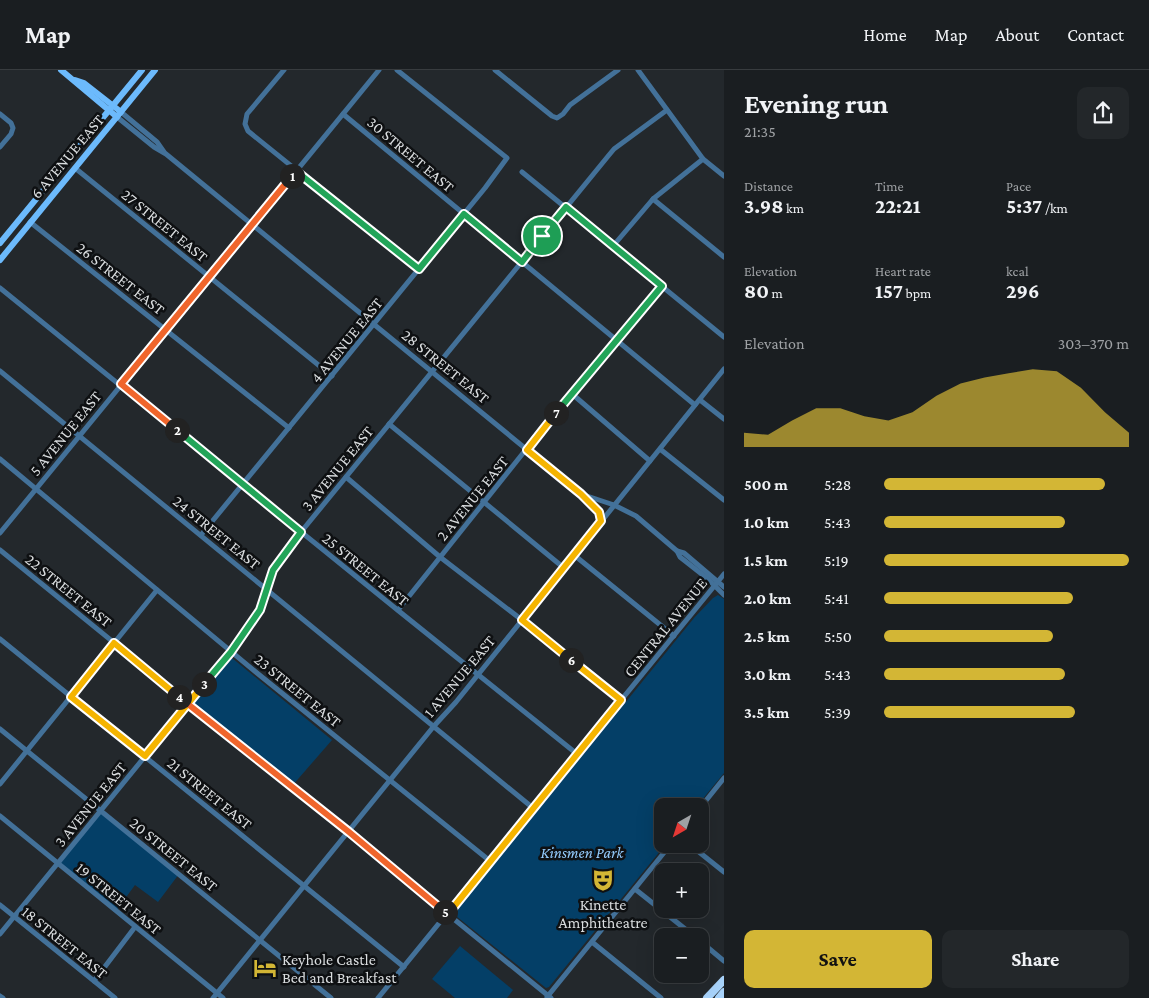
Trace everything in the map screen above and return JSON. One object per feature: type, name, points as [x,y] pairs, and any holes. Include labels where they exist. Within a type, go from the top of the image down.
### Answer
[{"type":"highway","points":[[707,998],[724,980]]},
{"type":"highway","points":[[718,998],[724,992]]},
{"type":"main road","name":"28 STREET EAST","points":[[61,70],[73,80],[84,83],[119,115]]},
{"type":"main road","name":"6 AVENUE EAST","points":[[0,243],[142,70]]},
{"type":"main road","name":"6 AVENUE EAST","points":[[0,260],[155,70]]},
{"type":"street","points":[[284,70],[247,114],[245,124],[248,131],[419,269]]},
{"type":"street","name":"5 AVENUE EAST","points":[[0,533],[379,70]]},
{"type":"street","name":"4 AVENUE EAST","points":[[201,536],[486,188],[507,158],[397,70]]},
{"type":"street","points":[[495,70],[557,118],[618,70]]},
{"type":"street","points":[[638,70],[703,159],[724,176]]},
{"type":"street","name":"3 AVENUE EAST","points":[[0,934],[231,652],[260,610],[273,570],[301,532],[614,149],[667,110]]},
{"type":"street","points":[[0,114],[11,123],[13,128],[11,134],[0,147]]},
{"type":"street","name":"30 STREET EAST","points":[[343,114],[695,405]]},
{"type":"street","name":"28 STREET EAST","points":[[119,115],[154,148],[166,154],[581,494],[614,505],[636,516],[724,595]]},
{"type":"street","points":[[612,246],[653,199],[703,159]]},
{"type":"street","name":"27 STREET EAST","points":[[75,168],[332,376]]},
{"type":"street","points":[[522,172],[724,337]]},
{"type":"street","points":[[653,199],[724,257]]},
{"type":"street","name":"26 STREET EAST","points":[[30,222],[289,428]]},
{"type":"street","name":"2 AVENUE EAST","points":[[398,610],[571,393],[662,286]]},
{"type":"street","name":"25 STREET EAST","points":[[0,288],[577,754]]},
{"type":"street","name":"1 AVENUE EAST","points":[[213,998],[724,369]]},
{"type":"street","name":"24 STREET EAST","points":[[0,371],[533,808]]},
{"type":"street","points":[[571,393],[650,461]]},
{"type":"street","points":[[700,400],[724,419]]},
{"type":"street","points":[[389,424],[564,568]]},
{"type":"street","points":[[660,449],[724,500]]},
{"type":"street","name":"23 STREET EAST","points":[[0,459],[231,652],[490,861]]},
{"type":"street","points":[[346,477],[440,557],[621,700]]},
{"type":"street","points":[[581,494],[599,512],[601,521]]},
{"type":"street","name":"22 STREET EAST","points":[[0,550],[188,704],[349,832],[548,997]]},
{"type":"street","points":[[677,551],[684,553],[724,587]]},
{"type":"street","points":[[574,555],[674,636]]},
{"type":"street","name":"CENTRAL AVENUE","points":[[378,998],[724,574]]},
{"type":"street","points":[[0,784],[157,590]]},
{"type":"street","name":"21 STREET EAST","points":[[0,639],[404,967]]},
{"type":"street","name":"20 STREET EAST","points":[[0,730],[331,998]]},
{"type":"street","points":[[709,798],[723,781]]},
{"type":"street","name":"19 STREET EAST","points":[[0,816],[223,998]]},
{"type":"street","points":[[548,997],[664,853]]},
{"type":"street","points":[[700,853],[724,872]]},
{"type":"street","points":[[635,889],[684,928]]},
{"type":"street","name":"18 STREET EAST","points":[[0,905],[115,998]]},
{"type":"street","points":[[94,981],[136,927]]},
{"type":"street","points":[[592,942],[661,998]]},
{"type":"street","points":[[709,948],[724,961]]},
{"type":"green space","name":"Kinsmen Park","points":[[718,595],[724,599],[724,773],[704,798],[654,798],[654,853],[659,853],[549,987],[546,988],[456,916],[456,911],[694,618]]},
{"type":"green space","points":[[232,658],[332,740],[292,786],[191,705]]},
{"type":"green space","points":[[101,811],[179,874],[158,902],[135,885],[116,911],[59,864]]},
{"type":"green space","points":[[460,946],[513,990],[507,998],[455,998],[432,979]]},
{"type":"place","name":"Kinette Amphitheatre","points":[[603,880]]},
{"type":"place","name":"Keyhole Castle Bed and Breakfast","points":[[265,968]]},
{"type":"route","points":[[542,236],[522,262],[464,214],[419,269],[296,171],[121,384],[301,532],[273,570],[260,610],[231,652],[188,704],[145,756],[71,697],[114,643],[188,704],[349,832],[448,914],[621,700],[522,620],[601,521],[599,512],[581,494],[527,450],[571,393],[662,286],[566,207],[542,236]]}]
